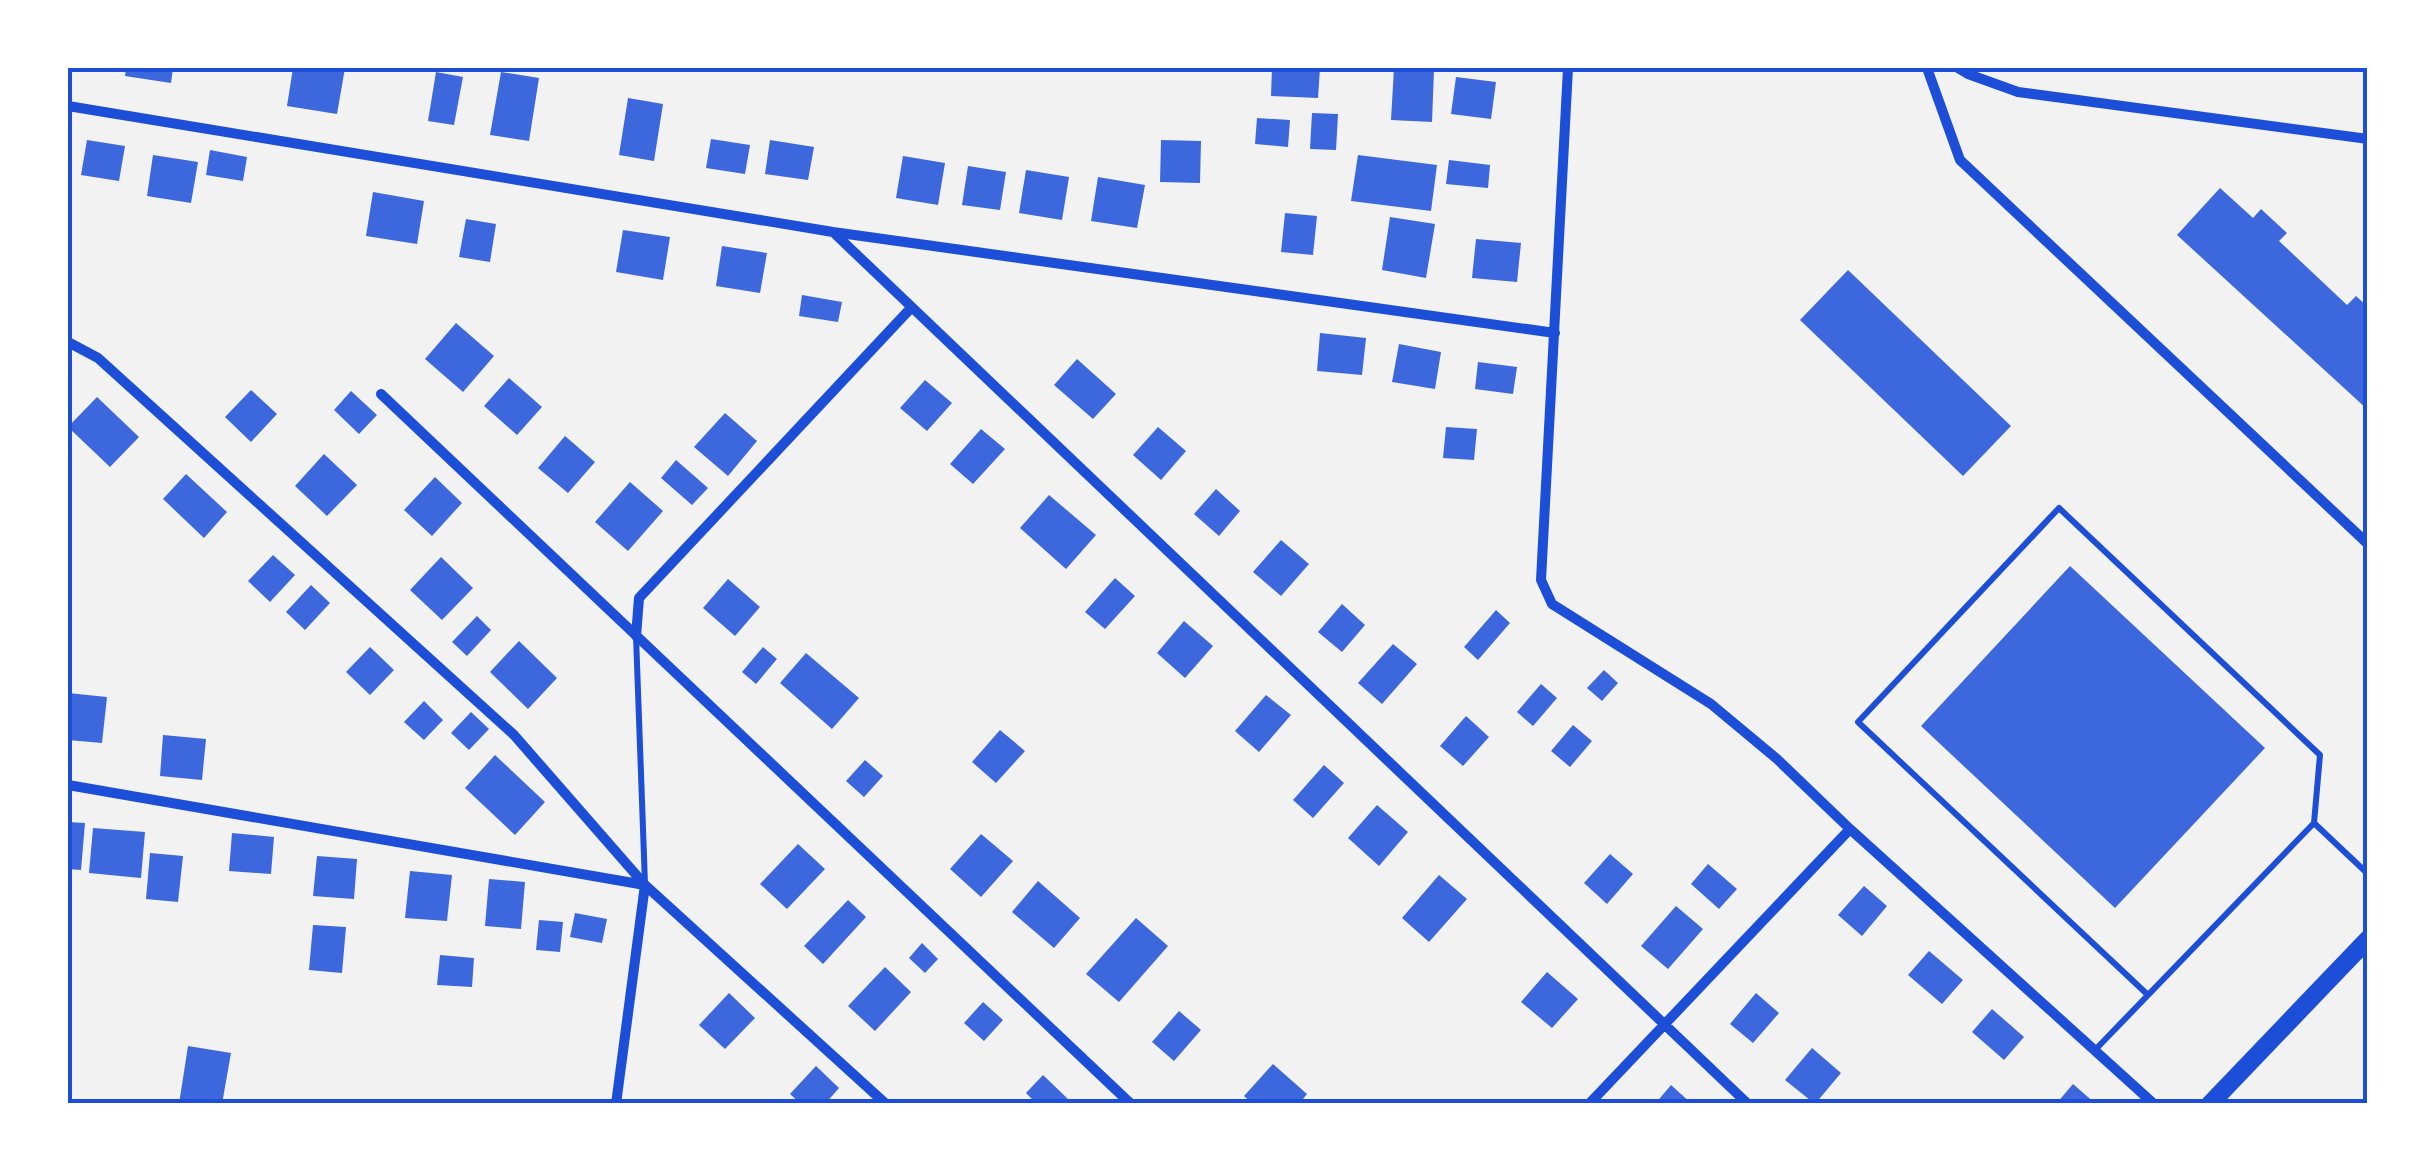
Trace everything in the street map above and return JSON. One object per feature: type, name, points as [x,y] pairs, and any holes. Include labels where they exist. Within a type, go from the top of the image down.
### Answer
[{"type":"main road","points":[[2210,1104],[2368,939]]},
{"type":"street","points":[[1568,68],[1541,580],[1552,604],[1711,704],[1777,759],[2154,1104]]},
{"type":"street","points":[[1928,68],[1960,160],[2368,544]]},
{"type":"street","points":[[1958,68],[2018,92],[2368,138]]},
{"type":"street","points":[[68,106],[833,232],[1555,333]]},
{"type":"street","points":[[833,232],[1748,1104]]},
{"type":"street","points":[[636,636],[639,598],[910,309]]},
{"type":"street","points":[[68,342],[98,358],[514,735],[645,885],[886,1104]]},
{"type":"street","points":[[381,394],[1132,1104]]},
{"type":"street","points":[[68,786],[645,885]]},
{"type":"street","points":[[1588,1104],[1850,829]]},
{"type":"street","points":[[616,1104],[645,885]]},
{"type":"lane","points":[[2095,1050],[2314,823],[2320,755],[2060,508],[1858,722],[2148,995]]},
{"type":"lane","points":[[636,636],[645,885]]},
{"type":"lane","points":[[2314,823],[2368,874]]},
{"type":"building","points":[[126,68],[173,68],[171,83],[125,76]]},
{"type":"building","points":[[293,68],[345,68],[337,114],[287,106]]},
{"type":"building","points":[[1272,68],[1320,68],[1318,98],[1271,96]]},
{"type":"building","points":[[1394,68],[1434,70],[1432,122],[1391,120]]},
{"type":"building","points":[[436,72],[463,77],[454,125],[428,121]]},
{"type":"building","points":[[501,72],[539,78],[529,141],[490,135]]},
{"type":"building","points":[[1456,77],[1496,82],[1491,119],[1451,114]]},
{"type":"building","points":[[628,98],[663,104],[654,161],[619,155]]},
{"type":"building","points":[[1312,113],[1338,114],[1336,150],[1310,149]]},
{"type":"building","points":[[1257,118],[1290,120],[1288,147],[1255,144]]},
{"type":"building","points":[[711,139],[750,145],[745,174],[706,168]]},
{"type":"building","points":[[87,140],[125,146],[119,181],[81,175]]},
{"type":"building","points":[[770,140],[814,147],[808,180],[765,174]]},
{"type":"building","points":[[1161,140],[1201,141],[1200,183],[1160,182]]},
{"type":"building","points":[[210,150],[247,157],[243,181],[206,175]]},
{"type":"building","points":[[153,155],[198,162],[191,203],[147,196]]},
{"type":"building","points":[[1358,155],[1437,165],[1431,211],[1351,201]]},
{"type":"building","points":[[903,156],[945,163],[938,205],[896,198]]},
{"type":"building","points":[[1449,160],[1490,165],[1488,188],[1446,184]]},
{"type":"building","points":[[968,166],[1006,172],[1000,210],[962,205]]},
{"type":"building","points":[[1026,170],[1069,177],[1062,220],[1019,213]]},
{"type":"building","points":[[1098,177],[1145,185],[1137,228],[1091,221]]},
{"type":"building","points":[[2220,188],[2253,218],[2261,209],[2287,233],[2279,241],[2347,305],[2356,296],[2368,307],[2368,410],[2177,235]]},
{"type":"building","points":[[373,192],[424,201],[417,244],[366,236]]},
{"type":"building","points":[[1285,213],[1317,216],[1313,255],[1281,252]]},
{"type":"building","points":[[1390,217],[1435,224],[1426,278],[1382,270]]},
{"type":"building","points":[[466,219],[496,224],[490,262],[459,257]]},
{"type":"building","points":[[623,230],[670,237],[663,280],[616,272]]},
{"type":"building","points":[[1476,239],[1521,243],[1517,282],[1472,278]]},
{"type":"building","points":[[722,246],[767,253],[760,293],[716,286]]},
{"type":"building","points":[[1848,270],[2011,426],[1963,476],[1800,320]]},
{"type":"building","points":[[802,295],[842,302],[838,322],[799,316]]},
{"type":"building","points":[[456,323],[494,356],[463,392],[425,359]]},
{"type":"building","points":[[1320,333],[1366,338],[1362,375],[1317,371]]},
{"type":"building","points":[[1399,344],[1441,352],[1435,389],[1392,382]]},
{"type":"building","points":[[1077,359],[1116,394],[1093,419],[1054,385]]},
{"type":"building","points":[[1478,362],[1517,367],[1513,394],[1475,389]]},
{"type":"building","points":[[509,378],[542,407],[517,435],[484,406]]},
{"type":"building","points":[[925,380],[952,403],[927,431],[900,408]]},
{"type":"building","points":[[251,390],[277,414],[251,442],[225,417]]},
{"type":"building","points":[[351,391],[377,415],[359,434],[334,410]]},
{"type":"building","points":[[97,397],[139,437],[110,467],[68,427]]},
{"type":"building","points":[[725,413],[757,441],[728,476],[694,447]]},
{"type":"building","points":[[1158,427],[1186,451],[1161,480],[1133,455]]},
{"type":"building","points":[[1446,427],[1477,429],[1474,460],[1443,458]]},
{"type":"building","points":[[981,429],[1005,449],[973,484],[950,464]]},
{"type":"building","points":[[565,436],[595,462],[568,493],[538,468]]},
{"type":"building","points":[[324,454],[357,485],[327,516],[295,486]]},
{"type":"building","points":[[676,460],[708,488],[692,505],[661,478]]},
{"type":"building","points":[[186,474],[227,512],[204,538],[163,499]]},
{"type":"building","points":[[435,477],[462,503],[432,536],[404,510]]},
{"type":"building","points":[[630,482],[663,511],[628,551],[595,522]]},
{"type":"building","points":[[1216,489],[1240,511],[1219,536],[1194,514]]},
{"type":"building","points":[[1049,495],[1096,535],[1066,569],[1020,528]]},
{"type":"building","points":[[1281,540],[1309,564],[1281,596],[1253,572]]},
{"type":"building","points":[[273,555],[295,575],[270,602],[248,581]]},
{"type":"building","points":[[441,557],[473,588],[442,620],[410,590]]},
{"type":"building","points":[[2070,566],[2265,748],[2115,908],[1921,726]]},
{"type":"building","points":[[1115,578],[1135,596],[1105,629],[1085,612]]},
{"type":"building","points":[[728,579],[760,607],[735,636],[703,608]]},
{"type":"building","points":[[311,585],[330,603],[305,630],[286,612]]},
{"type":"building","points":[[1342,604],[1365,625],[1342,652],[1318,632]]},
{"type":"building","points":[[1496,610],[1510,623],[1478,660],[1464,647]]},
{"type":"building","points":[[477,616],[491,630],[467,656],[452,642]]},
{"type":"building","points":[[1184,621],[1213,646],[1185,678],[1157,653]]},
{"type":"building","points":[[519,641],[557,678],[528,709],[490,672]]},
{"type":"building","points":[[1393,644],[1417,664],[1382,704],[1358,683]]},
{"type":"building","points":[[370,647],[394,670],[370,695],[346,672]]},
{"type":"building","points":[[763,647],[777,659],[756,684],[742,672]]},
{"type":"building","points":[[806,653],[859,698],[832,729],[780,683]]},
{"type":"building","points":[[1604,670],[1618,683],[1602,701],[1587,688]]},
{"type":"building","points":[[1541,684],[1557,698],[1533,726],[1517,712]]},
{"type":"building","points":[[68,693],[107,697],[102,743],[68,740]]},
{"type":"building","points":[[1266,695],[1291,715],[1259,752],[1235,731]]},
{"type":"building","points":[[424,701],[443,720],[424,740],[404,722]]},
{"type":"building","points":[[471,712],[489,729],[469,750],[451,733]]},
{"type":"building","points":[[1466,716],[1489,737],[1463,766],[1440,746]]},
{"type":"building","points":[[1573,725],[1592,741],[1570,767],[1551,751]]},
{"type":"building","points":[[1000,730],[1025,751],[996,783],[972,762]]},
{"type":"building","points":[[163,735],[206,739],[202,780],[160,776]]},
{"type":"building","points":[[495,755],[545,802],[515,835],[465,788]]},
{"type":"building","points":[[865,760],[883,776],[864,797],[846,781]]},
{"type":"building","points":[[1324,765],[1344,783],[1313,818],[1293,800]]},
{"type":"building","points":[[1377,805],[1408,832],[1379,866],[1348,838]]},
{"type":"building","points":[[68,822],[85,823],[81,870],[68,869]]},
{"type":"building","points":[[93,828],[145,832],[141,878],[89,873]]},
{"type":"building","points":[[232,833],[274,837],[271,874],[229,871]]},
{"type":"building","points":[[981,834],[1013,861],[981,897],[950,869]]},
{"type":"building","points":[[798,844],[825,869],[787,909],[760,884]]},
{"type":"building","points":[[150,853],[183,856],[178,902],[146,899]]},
{"type":"building","points":[[1610,854],[1633,874],[1607,904],[1584,883]]},
{"type":"building","points":[[317,856],[357,859],[354,899],[313,896]]},
{"type":"building","points":[[1708,864],[1737,889],[1719,909],[1691,884]]},
{"type":"building","points":[[410,871],[452,875],[447,921],[405,918]]},
{"type":"building","points":[[1439,875],[1467,899],[1429,942],[1402,918]]},
{"type":"building","points":[[489,879],[525,882],[521,929],[485,926]]},
{"type":"building","points":[[1038,881],[1080,918],[1054,948],[1012,912]]},
{"type":"building","points":[[1864,886],[1887,906],[1862,936],[1838,915]]},
{"type":"building","points":[[848,900],[866,917],[823,964],[804,946]]},
{"type":"building","points":[[1676,906],[1703,929],[1668,969],[1641,946]]},
{"type":"building","points":[[575,913],[607,919],[602,943],[570,937]]},
{"type":"building","points":[[1136,918],[1168,946],[1119,1002],[1086,974]]},
{"type":"building","points":[[539,920],[563,922],[560,952],[536,950]]},
{"type":"building","points":[[313,925],[346,927],[342,973],[309,970]]},
{"type":"building","points":[[922,943],[938,959],[925,973],[909,958]]},
{"type":"building","points":[[1929,951],[1963,980],[1942,1004],[1908,975]]},
{"type":"building","points":[[440,955],[474,958],[472,987],[437,985]]},
{"type":"building","points":[[885,967],[911,992],[875,1031],[848,1006]]},
{"type":"building","points":[[1547,972],[1578,999],[1552,1028],[1521,1002]]},
{"type":"building","points":[[729,993],[755,1018],[725,1049],[699,1025]]},
{"type":"building","points":[[1756,993],[1779,1013],[1753,1043],[1730,1024]]},
{"type":"building","points":[[983,1002],[1003,1020],[984,1041],[964,1023]]},
{"type":"building","points":[[1992,1009],[2024,1037],[2004,1060],[1972,1032]]},
{"type":"building","points":[[1179,1011],[1201,1030],[1174,1061],[1152,1042]]},
{"type":"building","points":[[188,1046],[231,1053],[222,1104],[179,1104]]},
{"type":"building","points":[[1812,1048],[1841,1073],[1815,1104],[1785,1080]]},
{"type":"building","points":[[1273,1064],[1307,1094],[1299,1104],[1253,1104],[1244,1096]]},
{"type":"building","points":[[816,1066],[839,1088],[825,1104],[801,1104],[790,1094]]},
{"type":"building","points":[[1043,1075],[1069,1100],[1065,1104],[1037,1104],[1026,1093]]},
{"type":"building","points":[[2073,1084],[2096,1104],[2056,1104]]},
{"type":"building","points":[[1671,1085],[1692,1104],[1655,1104]]}]
